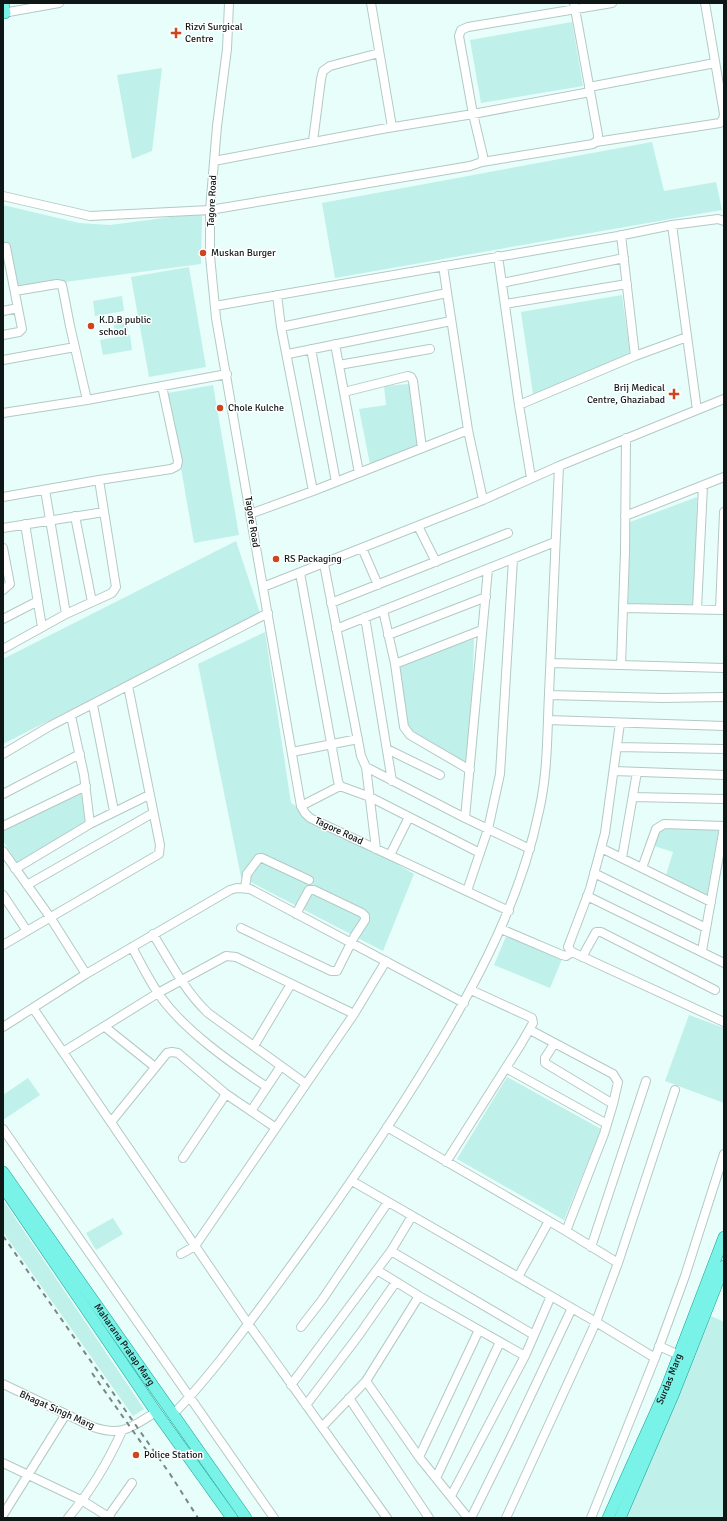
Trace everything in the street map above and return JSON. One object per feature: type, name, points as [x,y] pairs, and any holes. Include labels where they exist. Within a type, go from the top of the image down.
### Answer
[{"type":"main road","name":"Maharana Pratap Marg","points":[[3,1172],[57,1257],[110,1334],[173,1414],[246,1518]]},
{"type":"main road","name":"Maharana Pratap Marg","points":[[3,1187],[57,1257]]},
{"type":"main road","name":"Surdas Marg","points":[[620,1518],[674,1393],[724,1237]]},
{"type":"main road","name":"Surdas Marg","points":[[608,1518],[679,1355],[724,1266]]},
{"type":"main road","name":"Maharana Pratap Marg","points":[[110,1334],[156,1412],[232,1518]]},
{"type":"main road","points":[[213,1492],[223,1484]]},
{"type":"street","points":[[4,9],[59,3]]},
{"type":"street","name":"Tagore Road","points":[[229,3],[227,49],[210,210],[210,256],[215,306],[262,587],[268,613],[301,806],[310,818],[508,911]]},
{"type":"street","points":[[371,3],[392,127]]},
{"type":"street","points":[[482,162],[482,150],[473,114],[459,36],[461,30],[468,27],[574,6],[612,3]]},
{"type":"street","points":[[3,196],[90,216],[210,210],[439,172],[482,162],[594,144],[596,142],[720,123],[724,114],[705,3]]},
{"type":"street","points":[[574,6],[598,135],[596,142]]},
{"type":"street","points":[[313,142],[323,71],[330,66],[379,53]]},
{"type":"street","points":[[214,161],[392,127],[473,114],[715,63]]},
{"type":"street","points":[[215,306],[672,225],[718,219],[724,221]]},
{"type":"street","points":[[672,225],[697,410]]},
{"type":"street","points":[[621,235],[635,356]]},
{"type":"street","points":[[3,335],[21,331],[22,329],[6,247]]},
{"type":"street","points":[[498,256],[531,478]]},
{"type":"street","points":[[502,283],[624,258]]},
{"type":"street","points":[[443,266],[468,430],[483,500]]},
{"type":"street","points":[[15,291],[57,284],[62,285],[87,400]]},
{"type":"street","points":[[505,304],[627,284]]},
{"type":"street","points":[[281,327],[447,294]]},
{"type":"street","points":[[277,295],[281,327],[288,354],[313,491]]},
{"type":"street","points":[[3,311],[18,308]]},
{"type":"street","points":[[288,354],[452,321]]},
{"type":"street","points":[[519,405],[635,356],[687,337]]},
{"type":"street","points":[[335,344],[359,473]]},
{"type":"street","points":[[3,360],[75,347]]},
{"type":"street","points":[[311,349],[336,482]]},
{"type":"street","points":[[339,365],[430,349]]},
{"type":"street","points":[[3,413],[87,400],[227,374]]},
{"type":"street","points":[[344,392],[408,376],[411,377],[413,381],[422,448]]},
{"type":"street","points":[[3,497],[171,469],[177,466],[178,461],[162,386]]},
{"type":"street","points":[[262,587],[324,564],[483,500],[559,466],[724,399]]},
{"type":"street","points":[[250,514],[468,430]]},
{"type":"street","points":[[621,665],[626,438]]},
{"type":"street","points":[[173,1414],[190,1398],[249,1325],[352,1181],[409,1094],[464,1003],[508,911],[530,849],[544,783],[551,663],[559,466]]},
{"type":"street","points":[[625,516],[724,477]]},
{"type":"street","points":[[3,649],[66,614],[112,593],[116,587],[99,480]]},
{"type":"street","points":[[697,609],[703,486]]},
{"type":"street","points":[[45,490],[66,614]]},
{"type":"street","points":[[3,528],[104,512]]},
{"type":"street","points":[[623,608],[722,610],[724,512]]},
{"type":"street","points":[[74,516],[92,602]]},
{"type":"street","points":[[25,524],[42,627]]},
{"type":"street","points":[[418,526],[436,562]]},
{"type":"street","points":[[331,604],[508,533]]},
{"type":"street","points":[[336,628],[555,542]]},
{"type":"street","points":[[3,548],[10,584],[3,590]]},
{"type":"street","points":[[362,548],[378,585]]},
{"type":"street","points":[[467,891],[488,829],[501,765],[505,669],[513,559]]},
{"type":"street","points":[[324,564],[361,756],[366,767],[376,849]]},
{"type":"street","points":[[465,818],[488,569]]},
{"type":"street","points":[[300,573],[340,786]]},
{"type":"street","points":[[388,635],[486,597]]},
{"type":"street","points":[[3,619],[38,601]]},
{"type":"street","points":[[383,610],[395,664],[404,727],[406,731],[410,735],[470,770]]},
{"type":"street","points":[[3,754],[71,716],[268,613]]},
{"type":"street","points":[[365,617],[392,781]]},
{"type":"street","points":[[395,664],[482,630]]},
{"type":"street","points":[[551,663],[724,668]]},
{"type":"street","points":[[3,945],[159,854],[160,845],[128,686]]},
{"type":"street","points":[[549,695],[663,698],[724,697]]},
{"type":"street","points":[[93,705],[114,812]]},
{"type":"street","points":[[71,716],[86,786],[90,824]]},
{"type":"street","points":[[548,720],[724,726]]},
{"type":"street","points":[[620,723],[605,833],[587,896],[568,943],[569,950],[724,1022]]},
{"type":"street","points":[[292,752],[358,739]]},
{"type":"street","points":[[617,747],[724,749]]},
{"type":"street","points":[[387,749],[440,775]]},
{"type":"street","points":[[3,794],[80,754]]},
{"type":"street","points":[[366,767],[465,818],[530,849]]},
{"type":"street","points":[[614,771],[724,775]]},
{"type":"street","points":[[622,858],[638,772]]},
{"type":"street","points":[[3,826],[86,786]]},
{"type":"street","points":[[301,806],[340,786],[370,797],[480,854]]},
{"type":"street","points":[[15,869],[90,824],[149,795]]},
{"type":"street","points":[[633,797],[724,799]]},
{"type":"street","points":[[27,885],[153,813]]},
{"type":"street","points":[[390,855],[409,817]]},
{"type":"street","points":[[642,868],[656,829],[660,826],[664,824],[724,826],[702,951]]},
{"type":"street","points":[[601,848],[711,902]]},
{"type":"street","points":[[3,851],[50,917],[86,974]]},
{"type":"street","points":[[245,888],[247,874],[259,858],[262,858],[309,880]]},
{"type":"street","points":[[594,873],[706,928]]},
{"type":"street","points":[[3,1027],[86,974],[153,934],[230,890],[245,888],[464,1003]]},
{"type":"street","points":[[241,928],[335,971],[338,969],[365,920],[365,916],[362,913],[320,893],[309,890],[306,893],[296,914]]},
{"type":"street","points":[[3,895],[27,931]]},
{"type":"street","points":[[587,896],[724,963]]},
{"type":"street","points":[[501,928],[562,955],[566,956],[572,952]]},
{"type":"street","points":[[582,957],[596,932],[601,932],[715,990]]},
{"type":"street","points":[[153,934],[181,981],[208,1014],[306,1084]]},
{"type":"street","points":[[132,947],[158,993],[184,1024],[245,1072],[267,1087]]},
{"type":"street","points":[[63,1052],[158,993],[226,956],[236,957],[354,1014]]},
{"type":"street","points":[[181,1254],[195,1246],[354,1014],[386,961]]},
{"type":"street","points":[[254,1046],[291,984]]},
{"type":"street","points":[[446,1162],[533,1023],[532,1018],[471,990]]},
{"type":"street","points":[[33,1008],[249,1325],[387,1518]]},
{"type":"street","points":[[105,1027],[155,1067]]},
{"type":"street","points":[[530,1030],[613,1074],[618,1082],[607,1124],[566,1231]]},
{"type":"street","points":[[554,1044],[545,1058],[545,1063],[613,1104]]},
{"type":"street","points":[[111,1122],[167,1053],[172,1052],[178,1053],[226,1094],[276,1128]]},
{"type":"street","points":[[251,1111],[281,1066]]},
{"type":"street","points":[[506,1068],[607,1124]]},
{"type":"street","points":[[591,1247],[646,1081]]},
{"type":"street","points":[[506,1518],[596,1322],[618,1263],[675,1090]]},
{"type":"street","points":[[183,1158],[226,1094]]},
{"type":"street","points":[[387,1127],[618,1263]]},
{"type":"street","points":[[3,1129],[274,1518]]},
{"type":"street","points":[[590,1518],[660,1346],[685,1276],[724,1154]]},
{"type":"street","points":[[352,1181],[596,1322],[655,1358]]},
{"type":"street","points":[[301,1327],[322,1300],[388,1202]]},
{"type":"street","points":[[291,1385],[391,1251],[412,1216]]},
{"type":"street","points":[[518,1277],[549,1221]]},
{"type":"street","points":[[391,1251],[534,1335]]},
{"type":"street","points":[[377,1270],[419,1296],[525,1356]]},
{"type":"street","points":[[306,1405],[359,1335],[396,1282]]},
{"type":"street","points":[[322,1427],[366,1381],[419,1296]]},
{"type":"street","points":[[451,1496],[525,1356],[551,1296]]},
{"type":"street","points":[[366,1381],[419,1457],[469,1518],[511,1437],[572,1308]]},
{"type":"street","points":[[419,1457],[479,1330]]},
{"type":"street","points":[[436,1478],[500,1342]]},
{"type":"street","points":[[660,1346],[679,1355]]},
{"type":"street","name":"Bhagat Singh Marg","points":[[3,1384],[105,1431],[122,1431]]},
{"type":"street","points":[[349,1398],[429,1518]]},
{"type":"street","points":[[68,1518],[83,1501],[115,1448],[122,1431],[156,1412]]},
{"type":"street","points":[[4,1510],[66,1414]]},
{"type":"street","points":[[3,1463],[83,1501],[109,1518],[132,1483]]},
{"type":"green space","points":[[572,22],[583,86],[481,103],[470,40]]},
{"type":"green space","points":[[162,68],[152,151],[132,159],[117,75]]},
{"type":"green space","points":[[652,142],[664,191],[716,182],[722,210],[335,278],[322,203]]},
{"type":"green space","points":[[3,205],[79,223],[110,225],[202,213],[201,264],[19,288],[10,250],[3,248]]},
{"type":"green space","points":[[189,267],[206,367],[149,377],[131,277]]},
{"type":"green space","points":[[622,295],[630,354],[533,394],[521,312]]},
{"type":"green space","points":[[122,296],[124,311],[95,316],[93,301]]},
{"type":"green space","points":[[126,317],[128,331],[115,333],[113,319]]},
{"type":"green space","points":[[130,335],[132,350],[103,355],[100,340]]},
{"type":"green space","points":[[409,384],[420,447],[370,464],[359,409],[386,405],[384,386]]},
{"type":"green space","points":[[213,385],[239,535],[194,543],[168,393]]},
{"type":"green space","points":[[697,497],[695,605],[628,604],[630,522]]},
{"type":"green space","points":[[236,541],[260,613],[3,744],[3,659]]},
{"type":"green space","points":[[265,632],[291,803],[414,874],[383,951],[241,877],[198,664]]},
{"type":"green space","points":[[474,639],[470,770],[402,727],[395,664]]},
{"type":"green space","points":[[84,789],[88,822],[17,862],[3,841],[3,830]]},
{"type":"green space","points":[[665,826],[719,828],[707,895],[666,875],[673,852],[654,846],[658,830]]},
{"type":"green space","points":[[507,934],[563,957],[550,988],[494,965]]},
{"type":"green space","points":[[689,1015],[724,1028],[724,1103],[665,1081]]},
{"type":"green space","points":[[507,1077],[601,1129],[564,1220],[457,1159]]},
{"type":"green space","points":[[28,1078],[40,1095],[3,1120],[3,1095]]},
{"type":"green space","points":[[3,1200],[144,1409],[133,1416],[3,1232]]},
{"type":"green space","points":[[113,1218],[123,1234],[96,1250],[86,1233]]},
{"type":"green space","points":[[711,1316],[724,1322],[724,1518],[623,1518]]},
{"type":"railway","points":[[3,1236],[170,1474],[198,1518]]},
{"type":"railway","points":[[92,1373],[152,1458]]},
{"type":"place","name":"Rizvi Surgical Centre","points":[[176,33]]},
{"type":"place","name":"Muskan Burger","points":[[203,253]]},
{"type":"place","name":"K.D.B public school","points":[[91,326]]},
{"type":"place","name":"Brij Medical Centre, Ghaziabad","points":[[674,394]]},
{"type":"place","name":"Chole Kulche","points":[[220,408]]},
{"type":"place","name":"RS Packaging","points":[[276,559]]},
{"type":"place","name":"Police Station","points":[[136,1455]]}]
